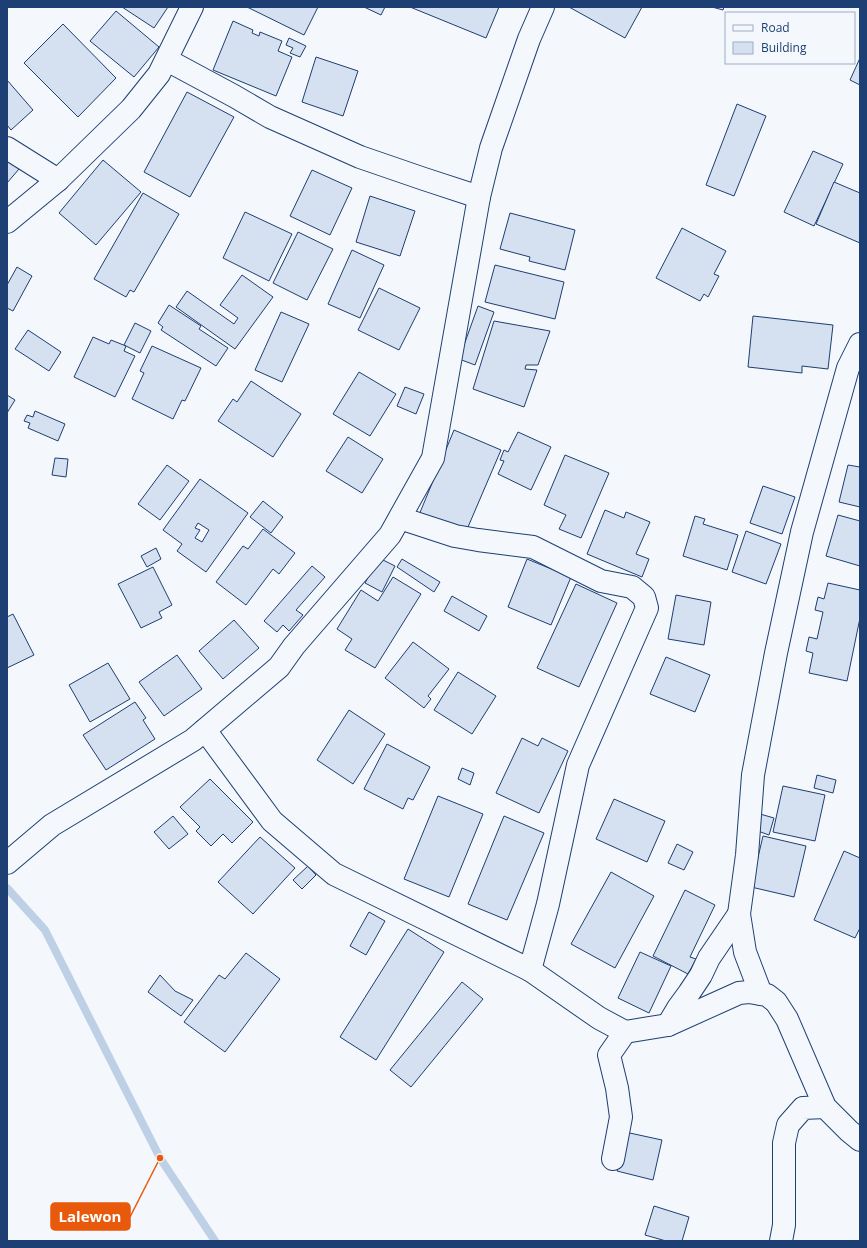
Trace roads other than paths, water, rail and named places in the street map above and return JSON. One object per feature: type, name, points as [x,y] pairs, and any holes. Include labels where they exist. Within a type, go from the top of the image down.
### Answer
[{"type":"street","points":[[7,222],[58,180],[131,109],[159,74],[192,7]]},
{"type":"street","points":[[7,863],[52,826],[193,740],[279,667],[294,646],[390,535],[433,458],[479,197],[491,148],[543,7]]},
{"type":"street","points":[[167,60],[270,117],[360,157],[424,180],[479,197]]},
{"type":"street","points":[[7,148],[58,180]]},
{"type":"street","points":[[760,994],[745,952],[739,914],[747,855],[753,775],[802,532],[848,368],[860,344]]},
{"type":"street","points":[[400,518],[455,536],[533,547],[601,581],[632,586],[644,597],[647,608],[578,765],[548,904],[530,970]]},
{"type":"street","points":[[205,730],[272,822],[334,874],[530,970],[599,1018],[625,1032],[668,1025],[739,993],[749,992],[767,995],[776,1002],[787,1020],[825,1107],[860,1140]]},
{"type":"street","points":[[668,1025],[701,975],[709,958],[739,914]]},
{"type":"street","points":[[612,1159],[621,1117],[617,1088],[609,1055],[625,1032]]},
{"type":"street","points":[[781,1241],[784,1225],[784,1143],[788,1125],[803,1108],[825,1107]]},
{"type":"waterway","points":[[7,888],[45,930],[160,1158],[215,1241]]},
{"type":"place","name":"Lalewon","points":[[160,1158]]}]
